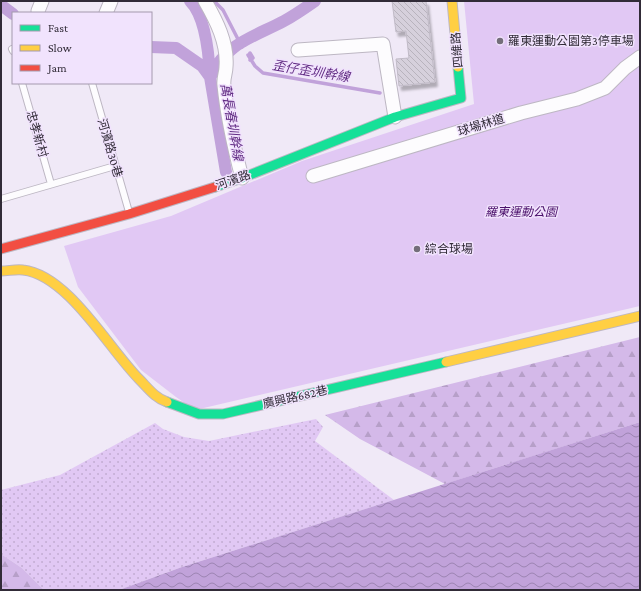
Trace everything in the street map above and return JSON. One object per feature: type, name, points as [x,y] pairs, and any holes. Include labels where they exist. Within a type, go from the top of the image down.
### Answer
[{"type":"street","points":[[106,12],[111,1]]},
{"type":"street","points":[[205,1],[217,23],[225,52],[226,67],[224,82],[231,133],[242,178]]},
{"type":"street","name":"四維路","points":[[452,1],[461,98]]},
{"type":"street","points":[[298,50],[383,44],[395,117]]},
{"type":"street","name":"球場林道","points":[[313,176],[521,113],[577,98],[605,88],[625,68],[640,57]]},
{"type":"street","name":"河濱路","points":[[1,249],[129,214],[242,178],[395,117],[461,98]]},
{"type":"street","name":"廣興路682巷","points":[[1,271],[23,270],[39,275],[60,287],[97,327],[131,371],[159,400],[199,414],[223,414],[640,316]]},
{"type":"lane","name":"忠孝新村","points":[[22,84],[51,184]]},
{"type":"lane","name":"河濱路30巷","points":[[92,84],[129,214]]},
{"type":"lane","points":[[1,199],[115,166]]},
{"type":"green space","name":"羅東運動公園","points":[[464,1],[640,1],[640,306],[195,410],[141,370],[78,287],[64,246],[171,216],[302,161],[474,104]]},
{"type":"green space","points":[[640,337],[640,422],[445,484],[360,439],[325,415]]},
{"type":"green space","points":[[316,419],[323,427],[315,441],[394,500],[182,567],[119,590],[44,590],[22,568],[1,554],[1,490],[60,475],[155,423],[163,429],[184,437],[209,441]]},
{"type":"green space","points":[[1,554],[22,568],[44,590],[1,590]]},
{"type":"water","points":[[640,422],[640,590],[119,590],[182,567]]},
{"type":"building","points":[[392,1],[426,1],[435,82],[399,86],[396,59],[409,58],[406,31],[396,32]]},
{"type":"waterway","name":"萬長春圳幹線","points":[[190,1],[200,17],[206,37],[210,77],[226,172]]},
{"type":"waterway","name":"歪仔歪圳幹線","points":[[214,1],[223,10],[242,47]]},
{"type":"waterway","points":[[211,76],[217,65],[233,48],[288,19],[315,1]]},
{"type":"waterway","points":[[1,5],[12,13]]},
{"type":"waterway","name":"歪仔歪圳幹線","points":[[243,41],[245,45]]},
{"type":"waterway","points":[[152,47],[176,48],[202,66],[210,77]]},
{"type":"waterway","name":"歪仔歪圳幹線","points":[[250,53],[253,58],[250,60]]},
{"type":"waterway","name":"歪仔歪圳幹線","points":[[248,55],[255,66],[263,73],[380,93]]},
{"type":"traffic: fast","points":[[215,187],[242,178],[395,117],[461,98],[458,67]]},
{"type":"traffic: fast","points":[[167,402],[199,414],[223,414],[446,362]]},
{"type":"traffic: slow","points":[[452,1],[458,67]]},
{"type":"traffic: slow","points":[[1,271],[23,270],[40,275],[56,285],[87,315],[127,366],[155,395],[167,402]]},
{"type":"traffic: slow","points":[[446,362],[640,316]]},
{"type":"traffic: jam","points":[[1,249],[129,214],[215,187]]},
{"type":"place","name":"羅東運動公園第3停車場","points":[[500,41]]},
{"type":"place","name":"綜合球場","points":[[417,249]]}]
